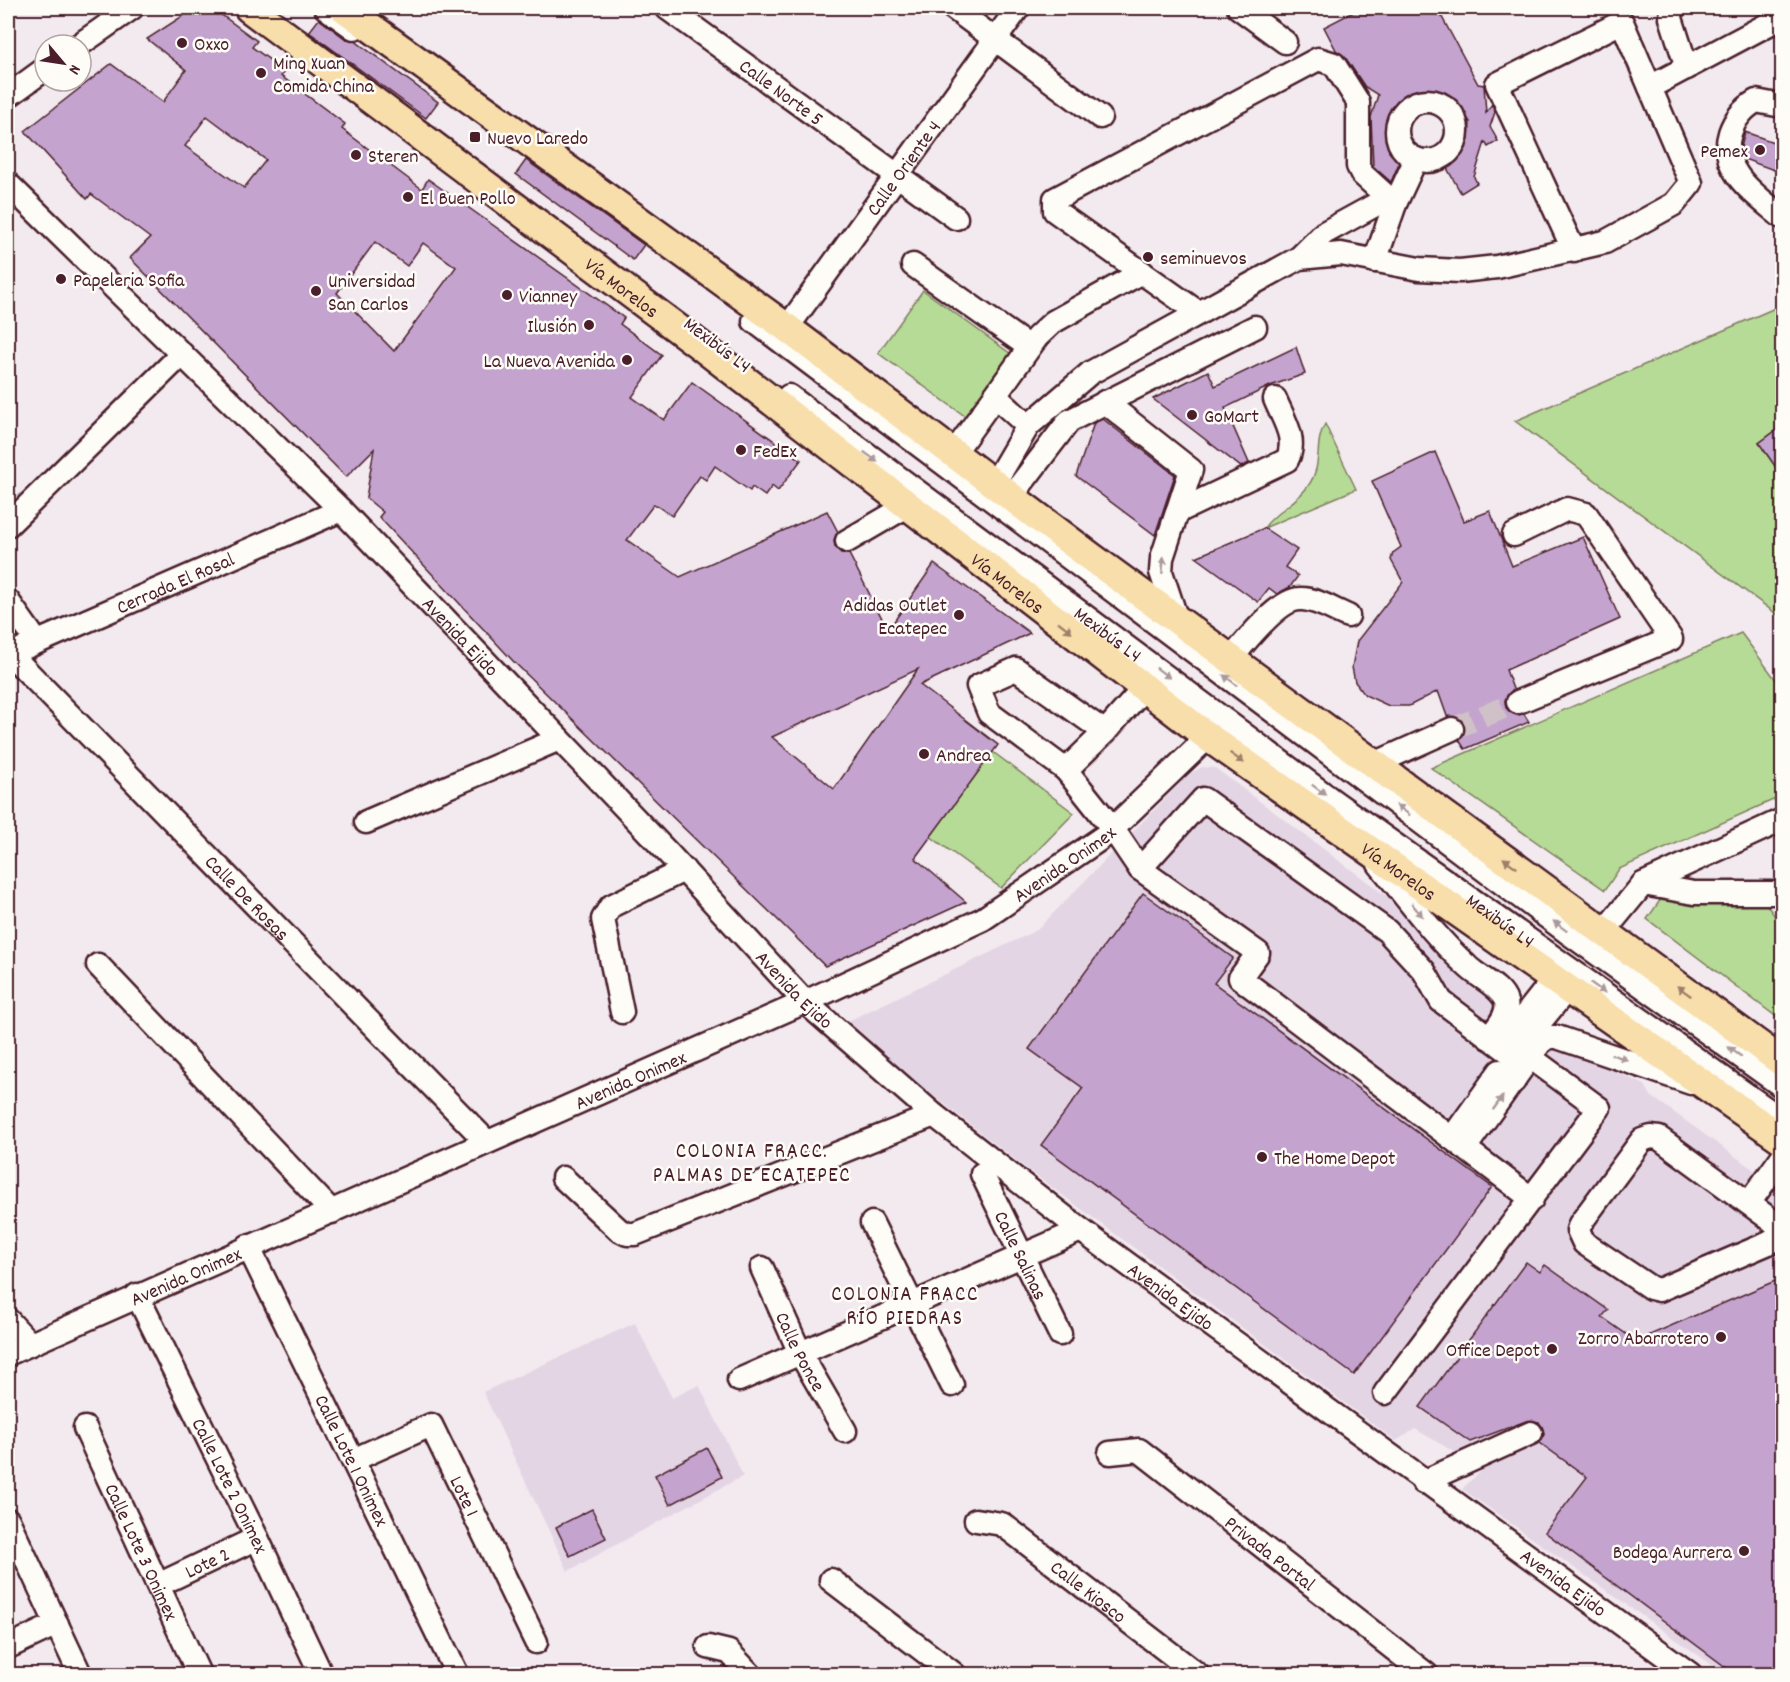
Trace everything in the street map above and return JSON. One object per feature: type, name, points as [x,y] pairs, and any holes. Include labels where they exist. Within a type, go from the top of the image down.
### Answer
[{"type":"main road","name":"Vía Morelos","points":[[249,8],[697,343],[1208,737],[1367,848],[1568,978],[1715,1091],[1782,1138]]},
{"type":"main road","points":[[344,8],[787,328],[1177,620],[1374,764],[1597,940],[1782,1062]]},
{"type":"street","points":[[93,35],[132,8]]},
{"type":"street","name":"Mexibús L4","points":[[268,8],[1568,978],[1782,1120]]},
{"type":"street","name":"Mexibús L4","points":[[326,8],[1597,940],[1782,1086]]},
{"type":"street","name":"Calle Norte 5","points":[[667,8],[956,218]]},
{"type":"street","points":[[953,8],[1100,117]]},
{"type":"street","name":"Calle Oriente 4","points":[[787,328],[1018,8]]},
{"type":"street","points":[[1239,8],[1285,42]]},
{"type":"street","points":[[1672,8],[1671,18],[1687,68]]},
{"type":"street","points":[[1650,87],[1782,17]]},
{"type":"street","points":[[1299,258],[1341,254],[1419,269],[1460,271],[1497,267],[1574,251],[1605,242],[1674,204],[1691,183],[1622,22],[1497,84],[1574,251]]},
{"type":"street","points":[[1199,313],[1055,211],[1055,199],[1318,59],[1334,64],[1358,102],[1358,166],[1362,174],[1391,201]]},
{"type":"street","points":[[8,96],[33,78]]},
{"type":"street","points":[[1782,106],[1756,101],[1745,107],[1737,117],[1727,144],[1737,176],[1782,217]]},
{"type":"street","points":[[1375,261],[1391,201],[1416,159]]},
{"type":"street","name":"Avenida Ejido","points":[[8,184],[341,510],[557,740],[684,870],[805,1002],[934,1115],[1082,1230],[1424,1482],[1690,1674]]},
{"type":"street","points":[[1003,490],[1028,426],[1090,373],[1299,258],[1324,233],[1391,201]]},
{"type":"street","points":[[913,265],[1029,347]]},
{"type":"street","points":[[954,453],[1029,347],[1053,322],[1142,272]]},
{"type":"street","points":[[1003,490],[1069,421],[1255,327]]},
{"type":"street","points":[[8,525],[182,354]]},
{"type":"street","points":[[994,396],[1028,426]]},
{"type":"street","points":[[1177,512],[1287,460],[1293,449],[1291,437],[1275,399]]},
{"type":"street","points":[[1105,402],[1191,470],[1162,558],[1161,572],[1177,620]]},
{"type":"street","points":[[847,541],[907,506]]},
{"type":"street","points":[[1514,535],[1567,509],[1586,514],[1671,639],[1518,702]]},
{"type":"street","name":"Cerrada El Rosal","points":[[9,654],[341,510]]},
{"type":"street","points":[[1230,659],[1257,629],[1291,600],[1302,598],[1348,616]]},
{"type":"street","points":[[8,601],[37,642]]},
{"type":"street","name":"Calle De Rosas","points":[[9,654],[487,1142]]},
{"type":"street","points":[[1105,732],[1016,669],[978,686],[989,713],[1066,770],[1113,829],[1140,868],[1258,953],[1240,978],[1532,1199]]},
{"type":"street","points":[[1066,770],[1105,732],[1144,688]]},
{"type":"street","points":[[1374,764],[1452,729]]},
{"type":"street","name":"Avenida Onimex","points":[[8,1354],[137,1295],[332,1212],[805,1002],[983,919],[1040,882],[1113,829],[1208,737]]},
{"type":"street","points":[[366,822],[557,740]]},
{"type":"street","points":[[1140,868],[1203,799],[1387,931],[1424,971],[1441,1001],[1513,1055],[1559,999],[1568,978],[1643,884],[1782,820]]},
{"type":"street","points":[[1367,848],[1423,918],[1466,966],[1498,991],[1505,1000],[1506,1009],[1495,1042]]},
{"type":"street","points":[[622,1012],[603,919],[611,906],[684,870]]},
{"type":"street","points":[[1643,884],[1694,893],[1782,893]]},
{"type":"street","points":[[98,965],[332,1212]]},
{"type":"street","points":[[1458,1143],[1500,1071],[1514,1080],[1540,1043],[1548,1037],[1557,1037],[1715,1091]]},
{"type":"street","points":[[1385,1393],[1599,1108],[1530,1057]]},
{"type":"street","points":[[563,1178],[619,1230],[627,1234],[635,1234],[934,1115]]},
{"type":"street","points":[[1651,1137],[1659,1138],[1749,1203],[1774,1221],[1779,1229],[1777,1236],[1771,1242],[1659,1290],[1651,1288],[1584,1243],[1578,1230],[1642,1140],[1651,1137]]},
{"type":"street","points":[[1749,1203],[1782,1157]]},
{"type":"street","name":"Calle Salinas","points":[[982,1174],[1060,1334]]},
{"type":"street","points":[[872,1223],[952,1385]]},
{"type":"street","points":[[739,1380],[1082,1230]]},
{"type":"street","name":"Calle Lote 1 Onimex","points":[[248,1246],[457,1674]]},
{"type":"street","name":"Calle Ponce","points":[[762,1268],[800,1353],[844,1431]]},
{"type":"street","name":"Calle Lote 2 Onimex","points":[[137,1295],[257,1538],[321,1674]]},
{"type":"street","points":[[8,1320],[30,1344]]},
{"type":"street","name":"Lote 1","points":[[353,1461],[430,1425],[536,1642]]},
{"type":"street","name":"Calle Lote 3 Onimex","points":[[85,1428],[199,1674]]},
{"type":"street","points":[[1424,1482],[1531,1434]]},
{"type":"street","name":"Privada Portal","points":[[1110,1453],[1139,1450],[1426,1674]]},
{"type":"street","points":[[8,1520],[80,1674]]},
{"type":"street","name":"Calle Kiosco","points":[[976,1520],[1002,1524],[1197,1674]]},
{"type":"street","name":"Lote 2","points":[[158,1585],[257,1538]]},
{"type":"street","points":[[831,1580],[954,1674]]},
{"type":"street","points":[[8,1647],[57,1624]]},
{"type":"street","points":[[708,1647],[729,1652],[750,1674]]},
{"type":"shaded area","points":[[1202,767],[1215,768],[1401,907],[1567,1050],[1645,1085],[1651,1096],[1782,1190],[1782,1674],[1725,1674],[1462,1489],[1482,1470],[1474,1453],[1456,1453],[1415,1429],[1396,1441],[1027,1169],[842,1024],[1037,930],[1189,774]]},
{"type":"shaded area","points":[[635,1323],[672,1398],[699,1385],[743,1476],[568,1571],[483,1392]]},
{"type":"green space","points":[[923,290],[1015,357],[969,419],[878,353]]},
{"type":"green space","points":[[1782,305],[1782,426],[1759,443],[1782,476],[1782,613],[1778,615],[1515,421]]},
{"type":"green space","points":[[1325,424],[1356,489],[1264,528],[1274,516],[1303,492],[1313,478],[1321,432]]},
{"type":"green space","points":[[1741,633],[1782,688],[1782,796],[1619,869],[1605,890],[1431,768]]},
{"type":"green space","points":[[993,752],[1074,813],[1001,888],[930,836]]},
{"type":"green space","points":[[1661,899],[1767,905],[1782,926],[1782,1021],[1647,919]]},
{"type":"building","points":[[195,8],[212,8],[257,41],[252,47],[285,71],[281,76],[345,124],[342,129],[422,189],[428,179],[624,318],[620,324],[662,355],[632,397],[664,420],[692,382],[801,460],[778,491],[772,486],[765,496],[752,487],[750,491],[715,466],[706,480],[700,476],[672,516],[654,504],[627,540],[680,577],[827,511],[838,532],[834,540],[835,547],[841,553],[849,554],[888,630],[934,564],[1030,633],[920,685],[998,745],[915,858],[966,902],[825,966],[514,662],[379,517],[383,512],[366,498],[374,449],[346,477],[130,258],[150,238],[91,194],[87,199],[25,131],[74,93],[93,93],[93,78],[111,64],[163,102],[186,70],[147,39]],"holes":[[[207,116],[266,160],[244,188],[185,146]],[[375,242],[407,266],[423,243],[456,267],[394,351],[337,293]],[[918,669],[834,789],[772,737]]]},
{"type":"building","points":[[1361,8],[1437,8],[1478,84],[1484,85],[1486,113],[1492,104],[1495,112],[1490,127],[1498,141],[1488,147],[1485,142],[1474,177],[1477,183],[1461,193],[1444,163],[1459,154],[1469,139],[1470,122],[1460,107],[1447,99],[1430,94],[1417,94],[1405,100],[1393,112],[1387,133],[1389,152],[1399,163],[1391,182],[1373,166],[1371,117],[1378,95],[1365,87],[1345,57],[1336,50],[1324,27]]},
{"type":"building","points":[[319,19],[346,39],[355,41],[438,102],[426,118],[309,32]]},
{"type":"building","name":"Pemex","points":[[1745,132],[1782,145],[1782,173],[1744,159],[1741,147]]},
{"type":"building","points":[[526,160],[644,245],[633,260],[516,174]]},
{"type":"building","points":[[1296,347],[1305,374],[1270,386],[1225,408],[1249,463],[1241,467],[1153,399],[1208,371],[1215,386]]},
{"type":"building","points":[[1103,419],[1175,475],[1155,535],[1076,476],[1094,423]]},
{"type":"building","points":[[1782,426],[1782,476],[1759,443]]},
{"type":"building","points":[[1435,452],[1464,521],[1490,511],[1512,566],[1583,537],[1620,619],[1506,670],[1513,689],[1505,700],[1506,708],[1516,715],[1524,714],[1529,722],[1465,749],[1459,740],[1465,731],[1464,723],[1459,718],[1447,716],[1438,691],[1409,706],[1389,706],[1365,695],[1355,682],[1352,667],[1357,641],[1403,582],[1391,560],[1393,553],[1401,547],[1372,481]]},
{"type":"building","points":[[1264,528],[1297,550],[1285,567],[1298,576],[1290,587],[1277,594],[1269,588],[1258,602],[1196,557]]},
{"type":"building","points":[[1143,893],[1233,958],[1214,983],[1492,1187],[1354,1375],[1041,1145],[1083,1088],[1029,1049]]},
{"type":"building","points":[[1526,1262],[1540,1272],[1545,1265],[1608,1310],[1602,1317],[1636,1341],[1782,1278],[1782,1674],[1735,1674],[1545,1532],[1587,1477],[1540,1443],[1544,1434],[1539,1422],[1526,1421],[1470,1442],[1420,1407]]},
{"type":"building","points":[[707,1448],[722,1477],[670,1505],[655,1475]]},
{"type":"building","points":[[592,1509],[606,1538],[570,1556],[556,1527]]},
{"type":"tunnel","points":[[1452,729],[1518,702]]},
{"type":"place","name":"Oxxo","points":[[182,43]]},
{"type":"place","name":"Ming Xuan Comida China","points":[[261,73]]},
{"type":"place","name":"Nuevo Laredo","points":[[475,137]]},
{"type":"place","name":"Pemex","points":[[1760,150]]},
{"type":"place","name":"Steren","points":[[356,155]]},
{"type":"place","name":"El Buen Pollo","points":[[408,197]]},
{"type":"place","name":"seminuevos","points":[[1148,257]]},
{"type":"place","name":"Papeleria Sofia","points":[[61,279]]},
{"type":"place","name":"Universidad San Carlos","points":[[316,291]]},
{"type":"place","name":"Vianney","points":[[507,295]]},
{"type":"place","name":"Ilusión","points":[[589,325]]},
{"type":"place","name":"La Nueva Avenida","points":[[627,360]]},
{"type":"place","name":"GoMart","points":[[1192,415]]},
{"type":"place","name":"FedEx","points":[[741,450]]},
{"type":"place","name":"Adidas Outlet Ecatepec","points":[[959,615]]},
{"type":"place","name":"Andrea","points":[[924,754]]},
{"type":"place","name":"The Home Depot","points":[[1262,1157]]},
{"type":"place","name":"Zorro Abarrotero","points":[[1721,1337]]},
{"type":"place","name":"Office Depot","points":[[1552,1349]]},
{"type":"place","name":"Bodega Aurrera","points":[[1744,1551]]},
{"type":"district","name":"COLONIA FRACC. PALMAS DE ECATEPEC","points":[[752,1162]]},
{"type":"district","name":"COLONIA FRACC RÍO PIEDRAS","points":[[905,1305]]}]
